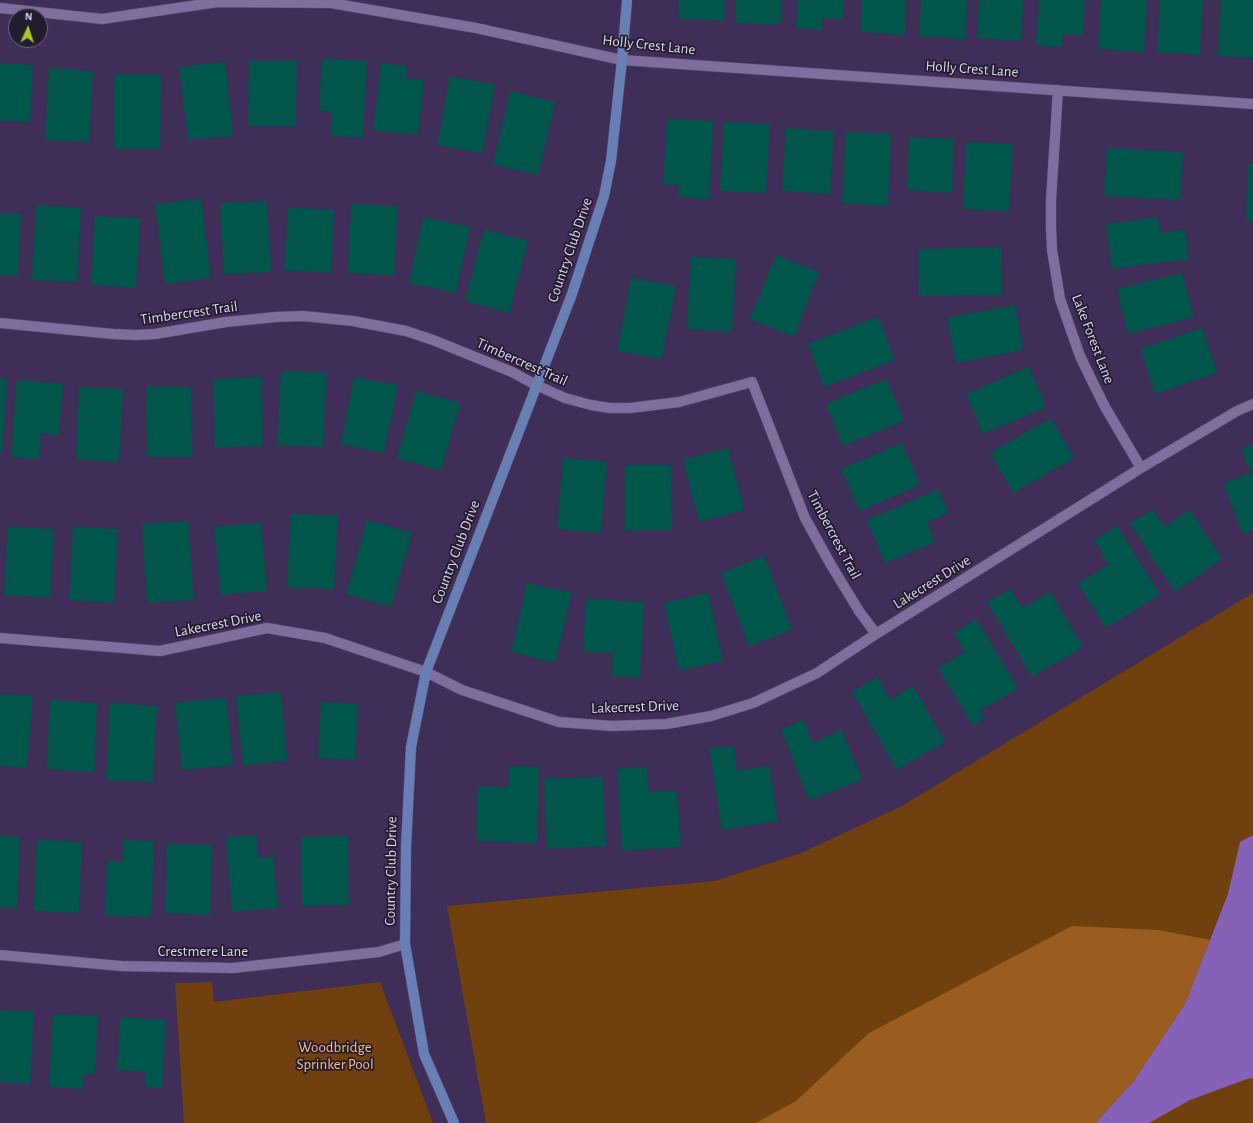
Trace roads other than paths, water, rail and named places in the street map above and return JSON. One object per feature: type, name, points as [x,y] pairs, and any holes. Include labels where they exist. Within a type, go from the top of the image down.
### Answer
[{"type":"street","name":"Country Club Drive","points":[[454,1123],[424,1054],[405,944],[406,847],[411,747],[426,672],[572,294],[604,196],[611,161],[622,60],[626,0]]},
{"type":"street","name":"Holly Crest Lane","points":[[0,8],[102,19],[218,2],[331,3],[476,28],[622,60],[1253,104]]},
{"type":"street","name":"Lake Forest Lane","points":[[1058,90],[1051,200],[1051,226],[1052,250],[1060,298],[1073,338],[1092,381],[1140,468]]},
{"type":"street","name":"Timbercrest Trail","points":[[0,323],[136,335],[155,334],[226,322],[303,316],[327,317],[406,331],[433,340],[512,372],[565,398],[610,408],[630,408],[679,402],[752,382],[795,495],[811,530],[859,611],[876,634]]},
{"type":"street","name":"Lakecrest Drive","points":[[0,638],[160,651],[267,628],[325,638],[426,672],[462,690],[559,722],[612,726],[666,724],[711,716],[753,703],[817,673],[876,634],[1140,468],[1237,411],[1253,404]]},
{"type":"street","name":"Crestmere Lane","points":[[0,955],[121,966],[233,968],[379,952],[405,944]]},
{"type":"park label","name":"Woodbridge Sprinker Pool","points":[[335,1056]]}]
